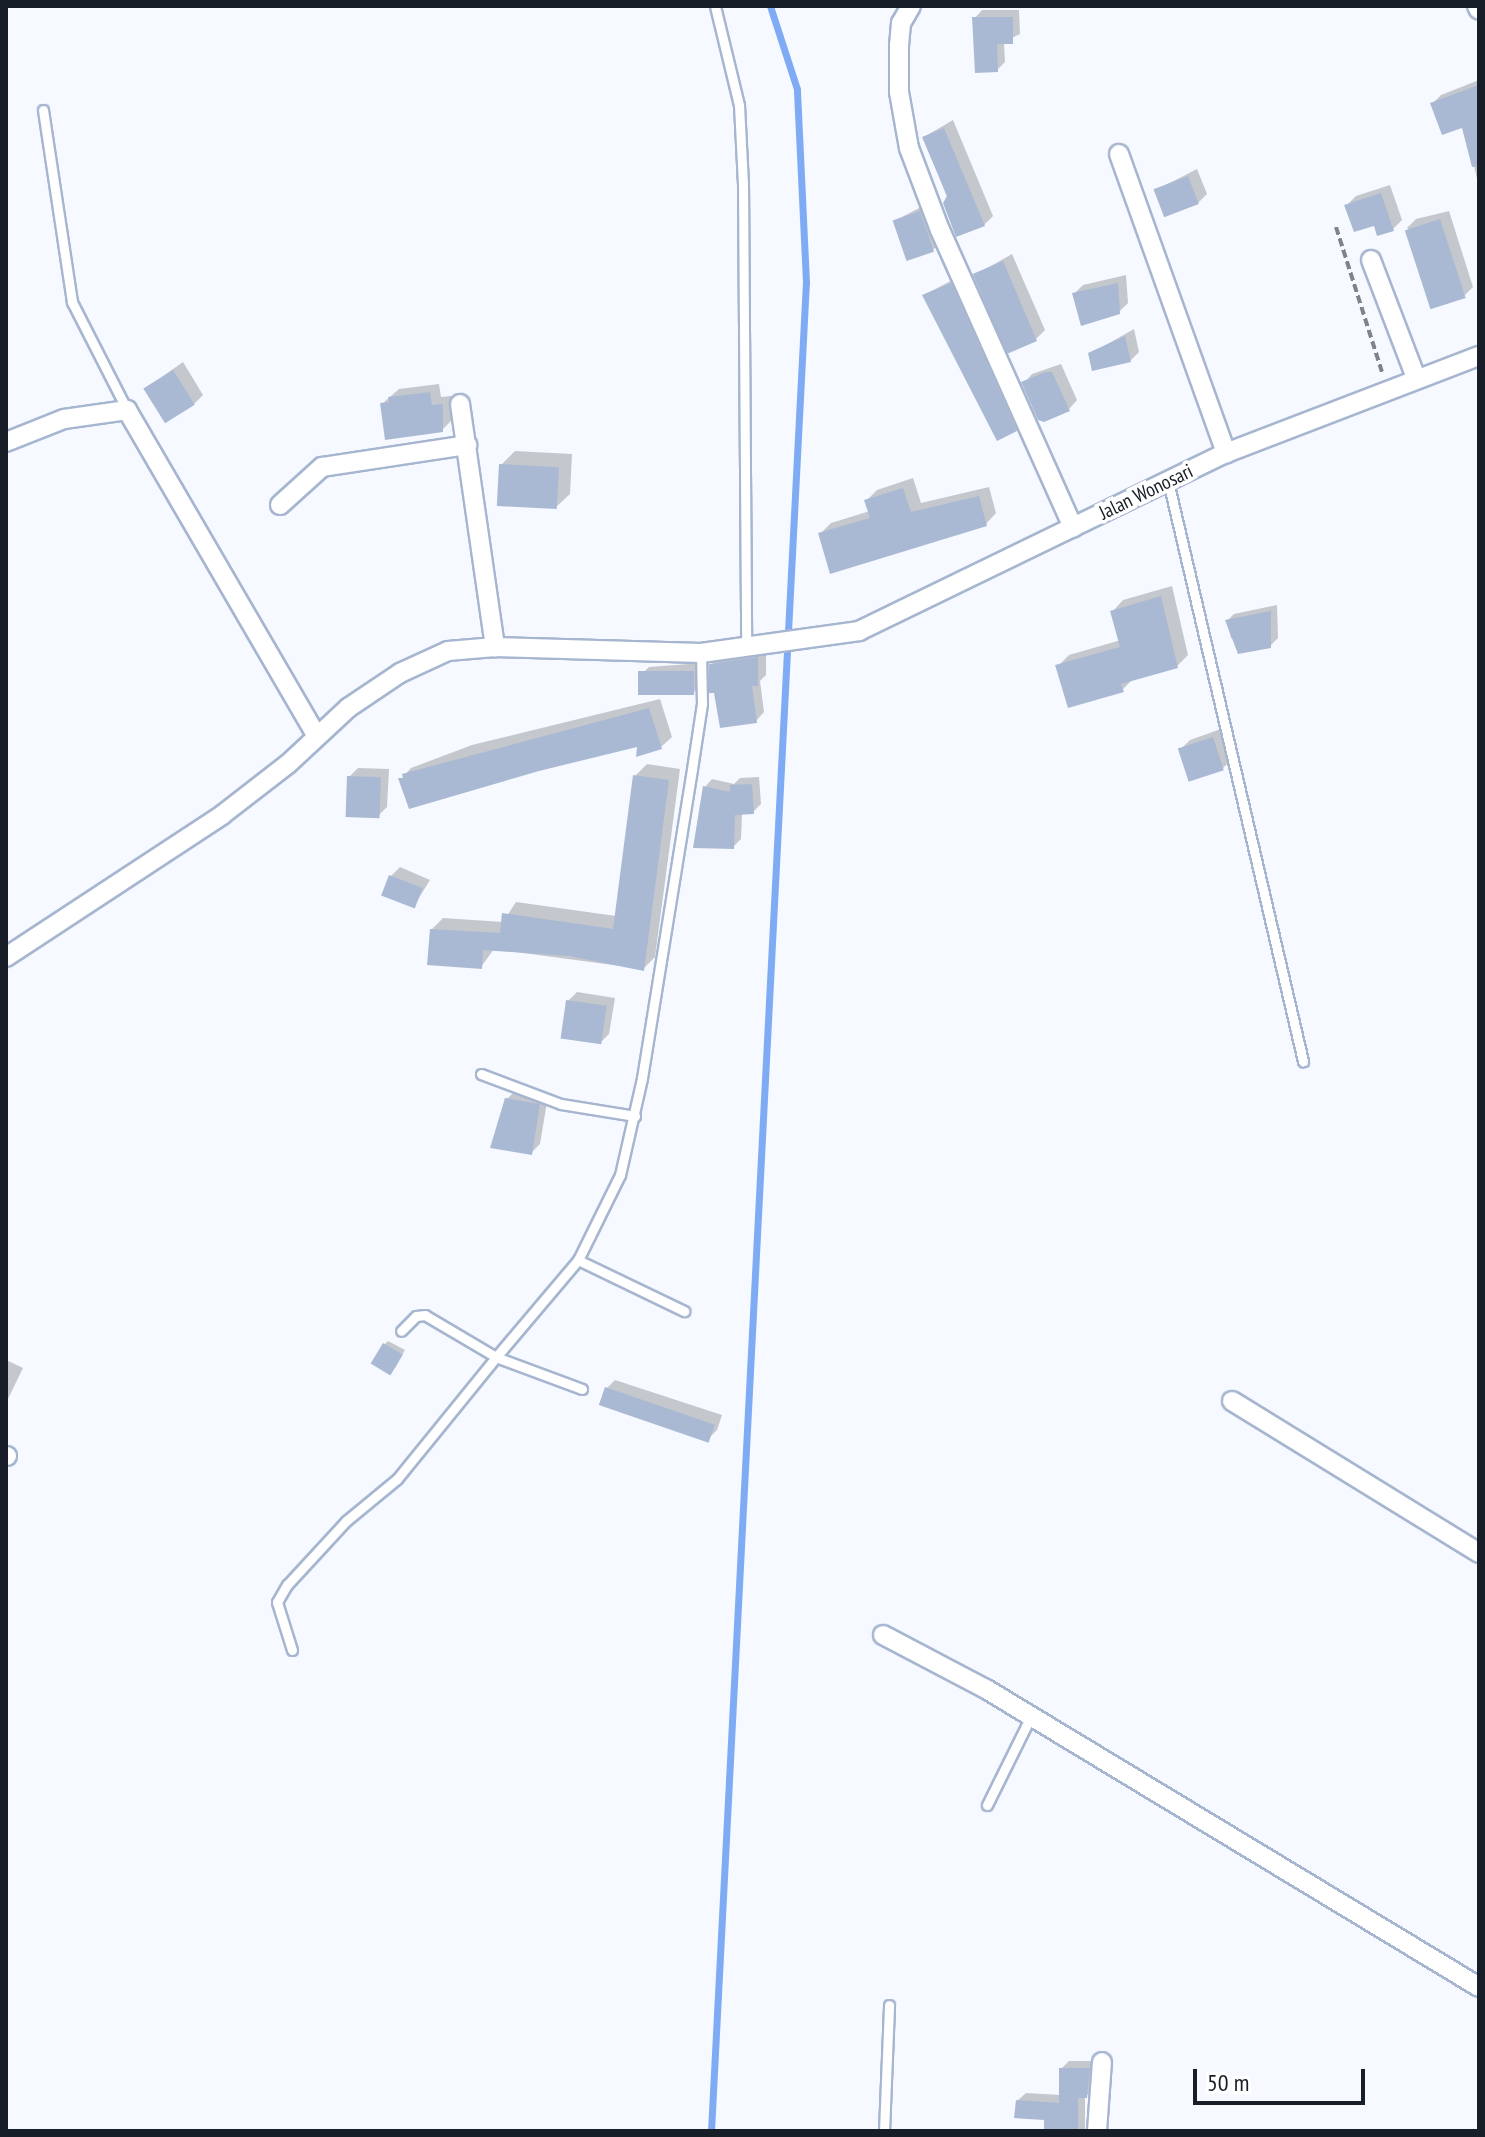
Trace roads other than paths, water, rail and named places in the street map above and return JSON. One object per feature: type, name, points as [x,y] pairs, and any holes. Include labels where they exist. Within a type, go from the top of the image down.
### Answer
[{"type":"street","points":[[911,6],[901,23],[899,45],[899,92],[909,148],[940,230],[1073,528]]},
{"type":"street","points":[[1119,154],[1226,453]]},
{"type":"street","points":[[1371,260],[1416,378]]},
{"type":"street","name":"Jalan Wonosari","points":[[6,957],[222,815],[288,764],[316,735],[400,673],[448,651],[495,647],[701,653],[819,640],[901,615],[1226,453],[1479,356]]},
{"type":"street","points":[[460,404],[495,647]]},
{"type":"street","points":[[6,442],[64,419],[127,410],[316,735]]},
{"type":"street","points":[[280,505],[322,467],[467,445]]},
{"type":"street","points":[[1232,1401],[1479,1553]]},
{"type":"street","points":[[883,1635],[1031,1716],[1479,1987]]},
{"type":"street","points":[[1097,2131],[1102,2062]]},
{"type":"lane","points":[[715,6],[733,72],[742,155],[750,646]]},
{"type":"lane","points":[[43,110],[72,302],[127,410]]},
{"type":"lane","points":[[1168,481],[1303,1061]]},
{"type":"lane","points":[[292,1650],[277,1602],[287,1585],[346,1521],[397,1479],[578,1260],[610,1203],[635,1116],[702,704],[701,653]]},
{"type":"lane","points":[[481,1074],[561,1104],[635,1116]]},
{"type":"lane","points":[[578,1260],[684,1311]]},
{"type":"lane","points":[[401,1331],[416,1316],[425,1315],[496,1357],[582,1389]]},
{"type":"lane","points":[[987,1805],[1031,1716]]},
{"type":"lane","points":[[884,2131],[889,2005]]},
{"type":"waterway","points":[[711,2131],[806,282],[797,89],[770,6]]}]
